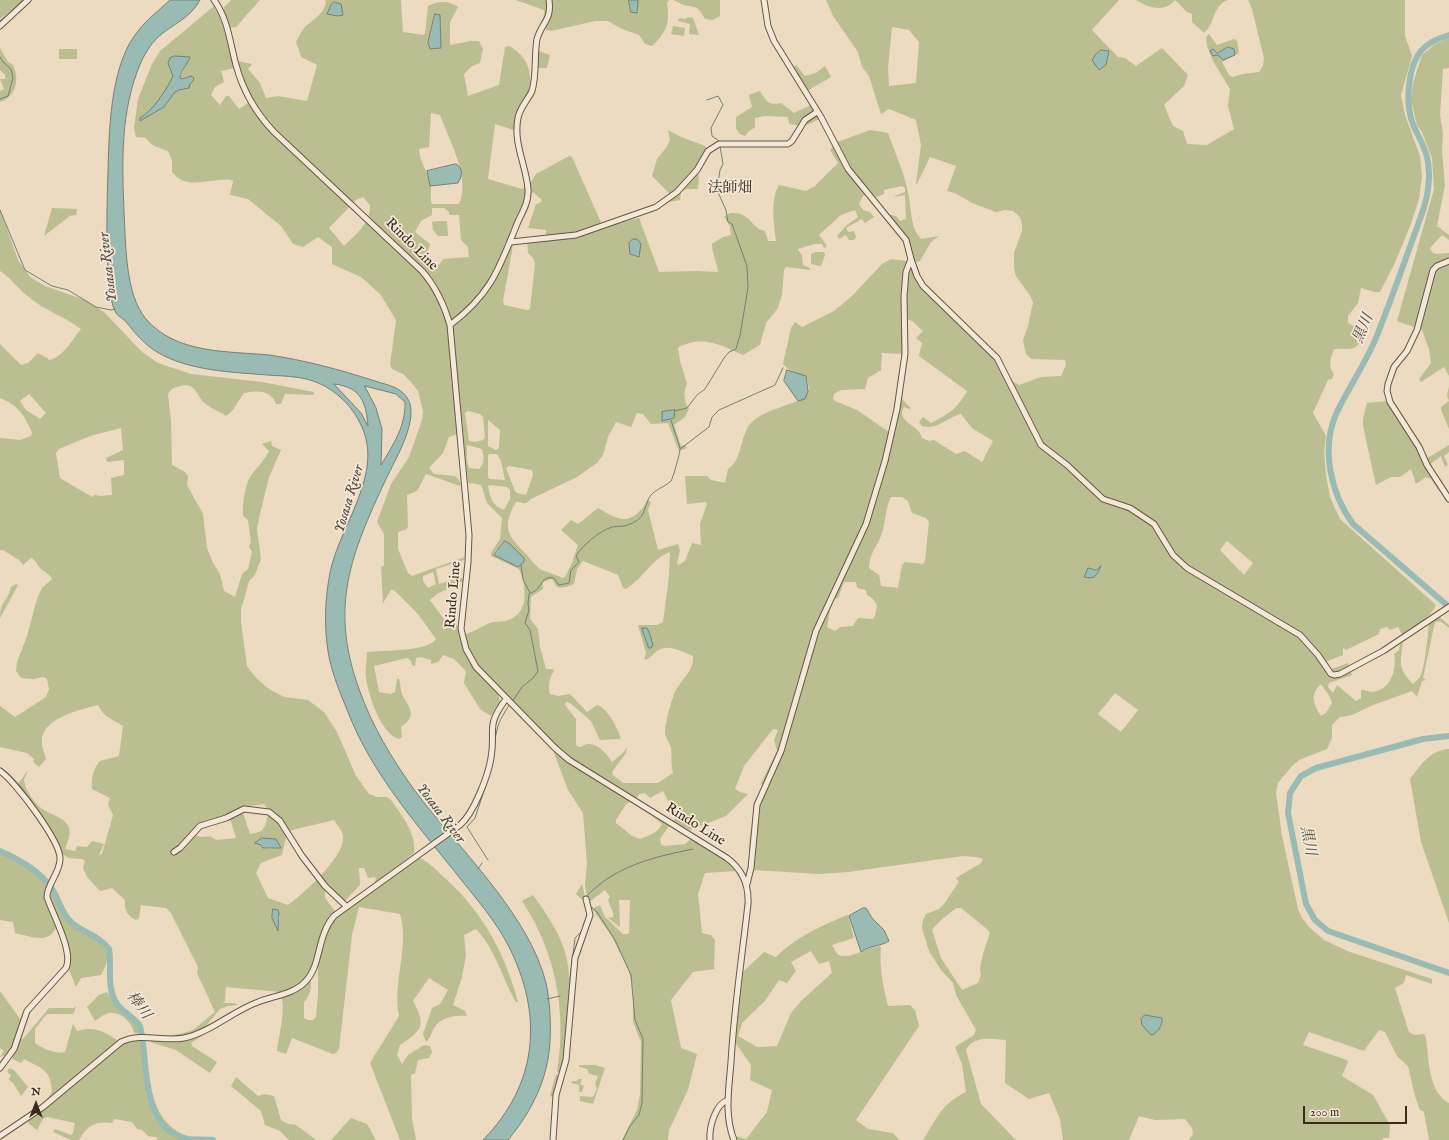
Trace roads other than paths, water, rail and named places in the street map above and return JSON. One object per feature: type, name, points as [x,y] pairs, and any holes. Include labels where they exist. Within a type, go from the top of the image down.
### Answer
[{"type":"street","points":[[0,26],[28,0]]},
{"type":"street","name":"Rindo Line","points":[[214,0],[225,24],[244,88],[258,114],[274,132],[422,270],[440,295],[450,325],[469,536],[468,562],[461,629],[470,658],[476,667],[506,699],[569,760],[727,858],[739,870],[747,884],[748,904],[732,1036],[728,1100],[729,1122],[734,1140]]},
{"type":"street","points":[[450,325],[461,317],[489,288],[498,273],[528,200],[528,187],[519,148],[518,120],[521,110],[532,90],[537,40],[550,15],[549,0]]},
{"type":"street","points":[[764,0],[766,18],[771,36],[817,112],[848,169],[906,240],[917,276],[923,286],[998,358],[1041,445],[1067,464],[1103,499],[1130,508],[1154,524],[1173,555],[1187,568],[1300,635],[1334,676],[1383,651],[1449,607]]},
{"type":"street","points":[[511,242],[576,235],[650,209],[677,192],[689,180],[705,155],[714,146],[724,143],[788,144],[792,141],[805,120],[817,112]]},
{"type":"street","points":[[747,884],[751,868],[758,805],[785,738],[816,631],[866,524],[885,461],[897,409],[905,354],[904,296],[906,272],[911,259]]},
{"type":"street","points":[[1449,261],[1437,266],[1433,270],[1417,330],[1407,351],[1394,367],[1387,391],[1390,402],[1419,447],[1427,465],[1449,499]]},
{"type":"street","points":[[0,1136],[43,1107],[121,1042],[137,1037],[184,1038],[195,1034],[258,1002],[298,988],[307,981],[313,971],[322,935],[328,923],[346,906],[460,825],[472,812],[491,758],[493,719],[506,699]]},
{"type":"street","points":[[0,771],[20,790],[35,811],[60,854],[60,864],[46,897],[63,936],[68,962],[66,968],[27,1011],[14,1049],[0,1068]]},
{"type":"street","points":[[174,852],[180,848],[200,826],[226,818],[244,809],[269,812],[280,821],[302,856],[325,886],[346,906]]},
{"type":"street","points":[[553,1140],[556,1095],[566,1063],[575,958],[590,915],[586,899]]},
{"type":"street","points":[[710,1140],[712,1122],[721,1104],[728,1100]]},
{"type":"water","name":"Yosasa River","points":[[170,0],[200,0],[196,7],[186,17],[157,38],[150,47],[141,62],[129,99],[124,137],[123,175],[126,254],[130,283],[139,309],[146,319],[158,330],[172,339],[203,349],[269,355],[336,369],[396,388],[408,399],[411,412],[410,422],[404,442],[374,506],[354,557],[348,581],[345,606],[346,632],[350,659],[359,689],[364,703],[383,742],[415,791],[490,882],[508,907],[524,932],[537,957],[546,983],[549,1005],[550,1041],[546,1068],[531,1106],[517,1129],[508,1140],[483,1140],[501,1118],[515,1096],[525,1072],[530,1048],[530,1023],[527,997],[520,971],[508,945],[493,920],[414,822],[370,758],[345,705],[329,659],[326,632],[326,612],[330,573],[335,555],[358,500],[368,462],[367,444],[361,425],[347,403],[326,387],[310,380],[294,377],[210,370],[169,358],[152,349],[144,342],[116,313],[112,303],[108,268],[107,203],[108,156],[112,101],[120,65],[135,35],[147,21]],"holes":[[[334,384],[350,388],[356,392],[366,410],[368,426],[361,413]],[[365,386],[396,394],[405,402],[405,411],[398,435],[381,465],[382,429],[376,408]]]},
{"type":"water","points":[[629,0],[638,0],[637,13],[631,12]]},
{"type":"water","points":[[334,2],[341,4],[343,15],[338,16],[327,14]]},
{"type":"water","points":[[435,14],[440,15],[441,48],[430,49],[428,43]]},
{"type":"water","points":[[1228,47],[1234,49],[1235,55],[1223,60],[1218,55],[1213,56],[1210,51],[1213,49],[1217,53]]},
{"type":"water","points":[[1101,50],[1109,51],[1106,65],[1099,70],[1092,60]]},
{"type":"water","points":[[175,56],[190,57],[181,73],[180,78],[182,79],[191,76],[194,78],[193,81],[189,88],[179,90],[174,93],[164,107],[140,121],[140,118],[145,115],[159,100],[173,76],[168,63],[170,58]]},
{"type":"water","points":[[456,164],[459,166],[462,173],[458,183],[430,186],[427,171]]},
{"type":"water","points":[[633,239],[637,239],[641,244],[639,257],[630,254],[629,243]]},
{"type":"water","points":[[787,370],[806,376],[808,391],[805,399],[798,401],[784,381]]},
{"type":"water","points":[[675,410],[674,418],[662,421],[662,412]]},
{"type":"water","points":[[505,541],[524,558],[524,562],[518,567],[494,555]]},
{"type":"water","points":[[1101,566],[1095,576],[1091,578],[1084,577],[1088,568],[1096,570]]},
{"type":"water","points":[[642,628],[647,628],[648,630],[653,645],[651,648],[649,648]]},
{"type":"water","points":[[262,838],[276,839],[281,848],[263,848],[261,845],[255,843]]},
{"type":"water","points":[[863,908],[866,908],[872,918],[884,930],[889,941],[861,952],[849,916]]},
{"type":"water","points":[[273,909],[278,910],[279,912],[278,931],[272,918]]},
{"type":"water","points":[[1145,1015],[1162,1018],[1161,1026],[1151,1035],[1142,1025],[1141,1019]]},
{"type":"waterway","points":[[0,21],[23,0]]},
{"type":"waterway","name":"黒川","points":[[1449,35],[1437,39],[1426,46],[1421,51],[1413,65],[1409,83],[1409,111],[1412,123],[1424,147],[1427,157],[1429,173],[1427,196],[1423,211],[1376,338],[1337,412],[1329,440],[1330,470],[1334,485],[1345,512],[1353,524],[1449,607]]},
{"type":"waterway","points":[[0,57],[11,69],[13,78],[8,96],[0,99]]},
{"type":"waterway","points":[[707,100],[718,96],[723,105],[711,128],[712,136],[719,141]]},
{"type":"waterway","points":[[675,411],[687,408],[697,395],[705,389],[724,358],[729,352],[736,349],[740,335],[748,288],[747,266],[732,224],[728,222],[726,210],[717,190],[720,170],[723,164],[720,146]]},
{"type":"waterway","name":"Yosasa River","points":[[0,210],[25,270],[52,286],[68,290],[96,307],[111,310],[115,309]]},
{"type":"waterway","points":[[512,702],[522,687],[533,678],[538,671],[530,630],[525,623],[529,610],[529,594],[537,590],[544,580],[548,578],[554,578],[559,585],[569,583],[571,570],[579,562],[576,556],[587,543],[607,529],[628,525],[635,522],[643,514],[651,495],[671,481],[680,449],[709,427],[712,417],[719,410],[775,385],[783,368]]},
{"type":"waterway","points":[[671,420],[680,448]]},
{"type":"waterway","points":[[521,565],[523,579],[530,593]]},
{"type":"waterway","points":[[489,775],[498,726],[502,716],[510,704]]},
{"type":"waterway","name":"黒川","points":[[1449,736],[1423,739],[1316,768],[1301,776],[1290,793],[1288,813],[1306,904],[1315,920],[1328,931],[1449,973]]},
{"type":"waterway","name":"Yosasa River","points":[[487,782],[475,818],[467,827],[488,860]]},
{"type":"waterway","points":[[586,897],[597,886],[622,870],[635,864],[693,849]]},
{"type":"waterway","name":"棒川","points":[[0,851],[24,863],[45,880],[55,894],[69,920],[96,937],[109,949],[110,984],[114,998],[117,1004],[140,1026],[149,1092],[154,1108],[161,1122],[172,1133],[188,1139],[213,1140]]},
{"type":"waterway","points":[[478,869],[482,863]]},
{"type":"waterway","points":[[590,906],[597,912],[615,940],[631,975],[635,1020],[643,1039],[642,1103],[639,1115],[630,1126],[623,1140]]},
{"type":"waterway","points":[[570,980],[575,938],[582,931]]},
{"type":"waterway","points":[[547,999],[560,996]]},
{"type":"district","name":"法師畑","points":[[730,189]]}]
